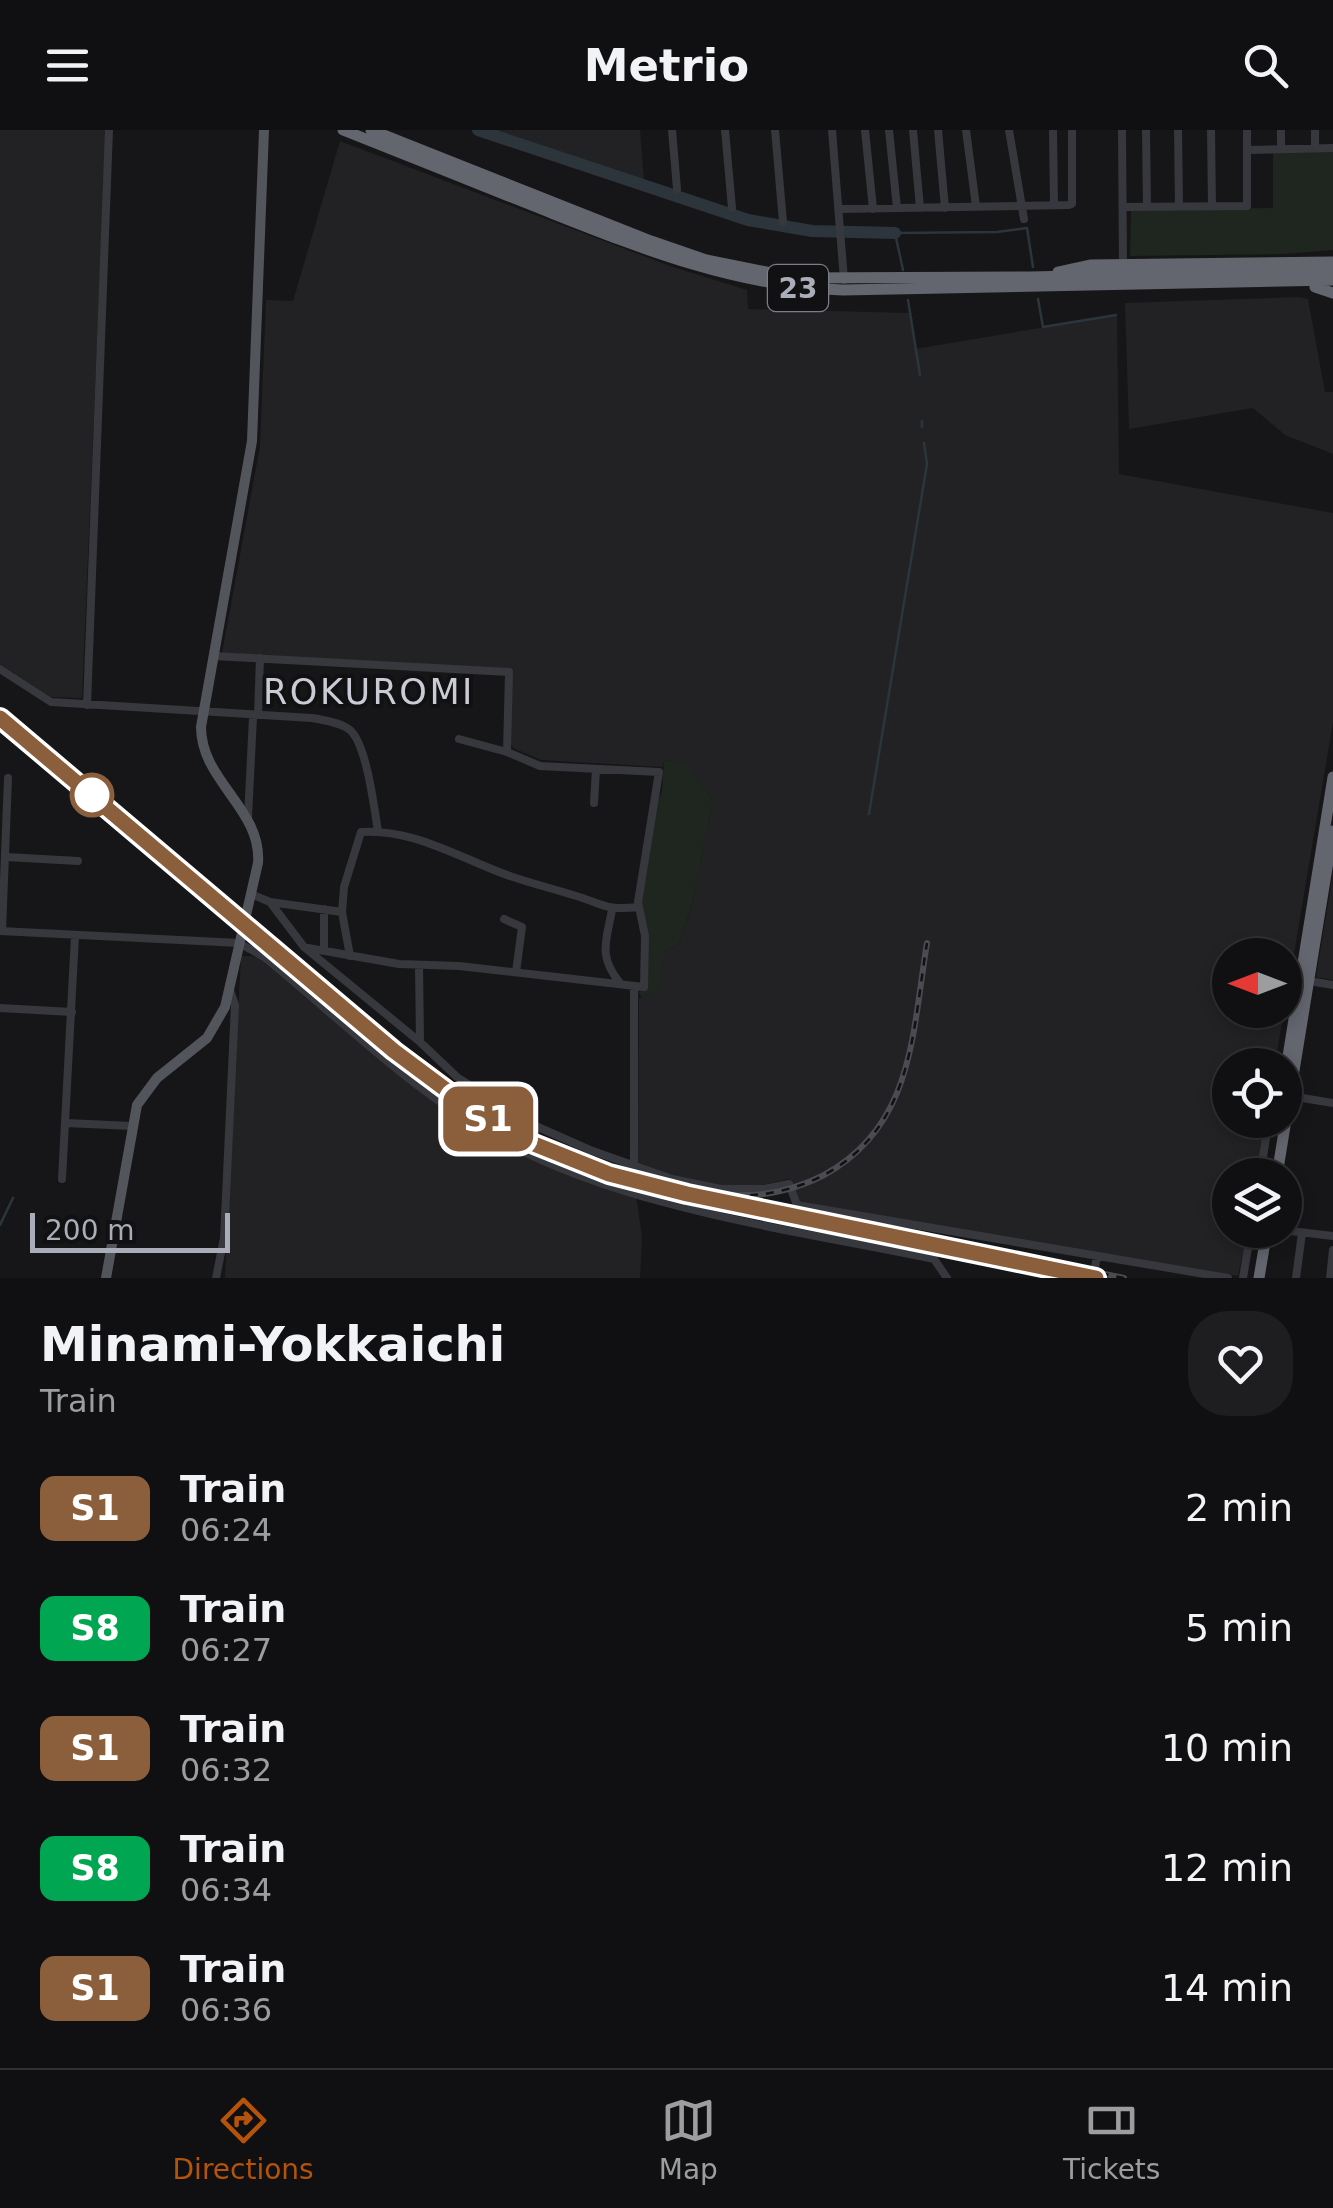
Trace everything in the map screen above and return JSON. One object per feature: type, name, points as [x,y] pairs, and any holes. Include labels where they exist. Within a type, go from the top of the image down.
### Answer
[{"type":"highway","name":"23","points":[[343,130],[646,250],[705,270],[794,288],[1281,276],[1333,270]]},
{"type":"highway","name":"23","points":[[372,130],[651,242],[706,260],[843,284]]},
{"type":"highway","points":[[1030,282],[1090,265],[1333,262]]},
{"type":"highway","name":"23","points":[[1281,276],[1333,286]]},
{"type":"highway","points":[[1030,282],[1123,291],[1333,286]]},
{"type":"highway","points":[[1289,1048],[1333,777]]},
{"type":"highway","points":[[1298,1048],[1333,831]]},
{"type":"highway","points":[[1255,1278],[1258,1248]]},
{"type":"highway","points":[[1255,1278],[1262,1248]]},
{"type":"main road","points":[[106,1278],[137,1105],[158,1078],[217,1024],[230,990],[259,850],[248,818],[209,762],[202,735],[252,441],[264,130]]},
{"type":"street","points":[[87,705],[109,130]]},
{"type":"street","points":[[672,130],[677,189]]},
{"type":"street","points":[[725,130],[732,208]]},
{"type":"street","points":[[775,130],[783,222]]},
{"type":"street","points":[[832,130],[843,284]]},
{"type":"street","points":[[865,130],[873,209]]},
{"type":"street","points":[[889,130],[897,208]]},
{"type":"street","points":[[913,130],[920,208]]},
{"type":"street","points":[[938,130],[945,208]]},
{"type":"street","points":[[966,130],[976,206]]},
{"type":"street","points":[[1008,130],[1024,220]]},
{"type":"street","points":[[1053,130],[1054,205]]},
{"type":"street","points":[[840,210],[1072,204],[1072,130]]},
{"type":"street","points":[[1122,130],[1123,265]]},
{"type":"street","points":[[1146,130],[1147,207]]},
{"type":"street","points":[[1178,130],[1179,206]]},
{"type":"street","points":[[1211,130],[1212,206]]},
{"type":"street","points":[[1124,208],[1247,206],[1246,130]]},
{"type":"street","points":[[1280,130],[1281,149]]},
{"type":"street","points":[[1315,130],[1316,148]]},
{"type":"street","points":[[1247,150],[1333,148]]},
{"type":"street","points":[[213,656],[509,672],[507,752]]},
{"type":"street","points":[[248,818],[260,658]]},
{"type":"street","points":[[0,669],[51,702],[321,720],[348,728],[354,733],[364,762],[378,830]]},
{"type":"street","points":[[304,947],[419,966],[516,972],[644,987],[645,936],[640,907],[660,772],[540,766],[460,739]]},
{"type":"street","points":[[594,804],[596,769]]},
{"type":"street","points":[[8,778],[4,799],[6,857],[1,931],[239,943],[264,957],[429,1093],[491,1135],[536,1157],[652,1200],[934,1259],[947,1278]]},
{"type":"street","points":[[350,956],[342,912],[344,887],[361,832],[378,830],[410,837],[612,910],[640,907]]},
{"type":"street","points":[[6,857],[78,860]]},
{"type":"street","points":[[252,894],[270,902],[342,912]]},
{"type":"street","points":[[270,902],[304,947],[457,1077],[529,1124],[656,1175],[721,1189],[788,1184],[797,1205],[1228,1278]]},
{"type":"street","points":[[324,909],[324,951]]},
{"type":"street","points":[[612,910],[604,954],[620,983]]},
{"type":"street","points":[[504,919],[522,927],[516,972]]},
{"type":"street","points":[[62,1178],[75,936]]},
{"type":"street","points":[[419,966],[420,1042]]},
{"type":"street","points":[[1309,981],[1333,985]]},
{"type":"street","points":[[634,988],[634,1166]]},
{"type":"street","points":[[208,1278],[217,1275],[224,1238],[234,1024],[234,998],[230,990]]},
{"type":"street","points":[[0,1008],[72,1012]]},
{"type":"street","points":[[1302,1098],[1333,1103]]},
{"type":"street","points":[[66,1123],[132,1126]]},
{"type":"street","points":[[1302,1234],[1333,1236]]},
{"type":"street","points":[[1242,1278],[1248,1248]]},
{"type":"street","points":[[1296,1278],[1300,1248]]},
{"type":"street","points":[[1330,1278],[1333,1250]]},
{"type":"street","points":[[1093,1278],[1097,1256]]},
{"type":"shaded area","points":[[0,130],[106,130],[82,698],[51,697],[0,664]]},
{"type":"shaded area","points":[[497,130],[640,130],[644,180]]},
{"type":"shaded area","points":[[340,141],[670,266],[747,290],[748,309],[909,313],[915,349],[1117,315],[1119,474],[1333,513],[1333,722],[1297,938],[1212,938],[1212,1028],[1281,1028],[1278,1048],[1212,1048],[1212,1138],[1263,1138],[1260,1158],[1212,1158],[1212,1248],[1244,1248],[1238,1276],[800,1203],[789,1179],[757,1186],[718,1185],[638,1164],[639,998],[665,950],[679,944],[693,900],[713,800],[685,763],[664,760],[663,767],[541,760],[513,748],[512,669],[222,653],[260,446],[266,300],[293,301]]},
{"type":"shaded area","points":[[1333,151],[1333,250],[1130,256],[1131,210],[1273,208],[1273,152]]},
{"type":"shaded area","points":[[1308,299],[1325,392],[1333,392],[1333,454],[1285,435],[1253,408],[1129,429],[1125,303]]},
{"type":"shaded area","points":[[664,760],[685,762],[713,800],[693,900],[679,944],[665,950],[657,995],[645,993],[642,999],[639,992],[645,989],[647,930],[641,901],[656,805],[662,792]]},
{"type":"shaded area","points":[[1333,873],[1333,980],[1316,977]]},
{"type":"shaded area","points":[[241,956],[266,961],[455,1115],[609,1190],[636,1195],[642,1237],[640,1278],[225,1278]]},
{"type":"waterway","points":[[478,130],[748,220],[812,231],[895,233]]},
{"type":"waterway","points":[[903,270],[895,233],[1027,228],[1033,267]]},
{"type":"waterway","points":[[1038,299],[1043,327],[1116,315]]},
{"type":"waterway","points":[[908,300],[920,375]]},
{"type":"waterway","points":[[922,421],[922,427]]},
{"type":"waterway","points":[[869,814],[927,464],[924,443]]},
{"type":"waterway","points":[[0,1225],[13,1198]]},
{"type":"railway","points":[[0,718],[394,1051],[465,1105],[534,1144],[609,1174],[687,1194],[1096,1278]]},
{"type":"railway","points":[[734,1195],[769,1193],[814,1180],[854,1155],[876,1131],[904,1074],[927,943]]},
{"type":"railway","points":[[1085,1270],[1124,1278]]},
{"type":"train","name":"S1","points":[[0,718],[430,1080],[534,1144],[648,1185],[1096,1278]]},
{"type":"district","name":"ROKUROMI","points":[[369,692]]}]
